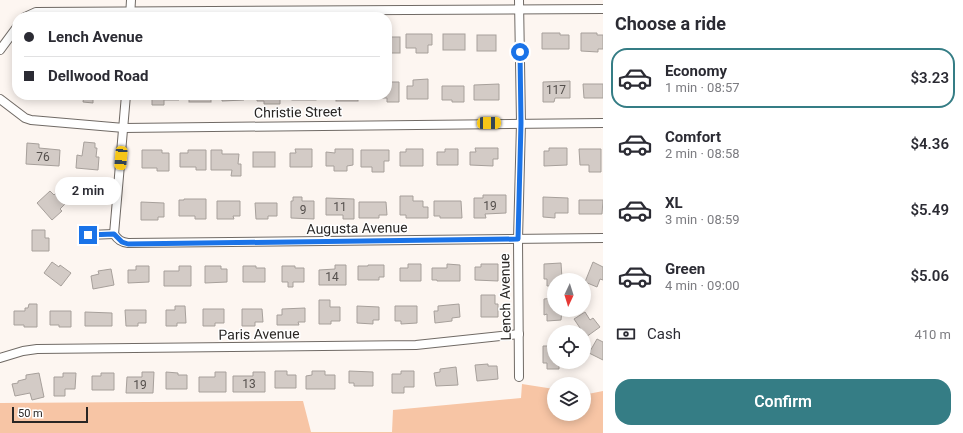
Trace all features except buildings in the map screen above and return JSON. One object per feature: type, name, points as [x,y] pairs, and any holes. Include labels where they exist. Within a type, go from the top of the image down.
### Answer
[{"type":"street","points":[[130,12],[131,0]]},
{"type":"street","name":"Lench Avenue","points":[[519,0],[521,123],[518,239],[519,377]]},
{"type":"street","points":[[324,12],[603,9]]},
{"type":"street","points":[[0,50],[12,34]]},
{"type":"street","name":"Christie Street","points":[[0,99],[25,118],[31,120],[124,128],[603,123]]},
{"type":"street","points":[[88,235],[114,234],[126,100]]},
{"type":"street","name":"Augusta Avenue","points":[[114,234],[122,242],[128,244],[603,238]]},
{"type":"street","name":"Paris Avenue","points":[[0,358],[23,351],[37,349],[416,345],[519,334]]},
{"type":"shaded area","points":[[522,384],[547,388],[547,421],[591,421],[591,393],[603,391],[603,433],[0,433],[0,403],[303,401],[311,432],[392,432],[393,410],[521,398]]},
{"type":"route","points":[[88,235],[114,234],[122,242],[128,244],[518,239],[521,123],[520,52]]}]
